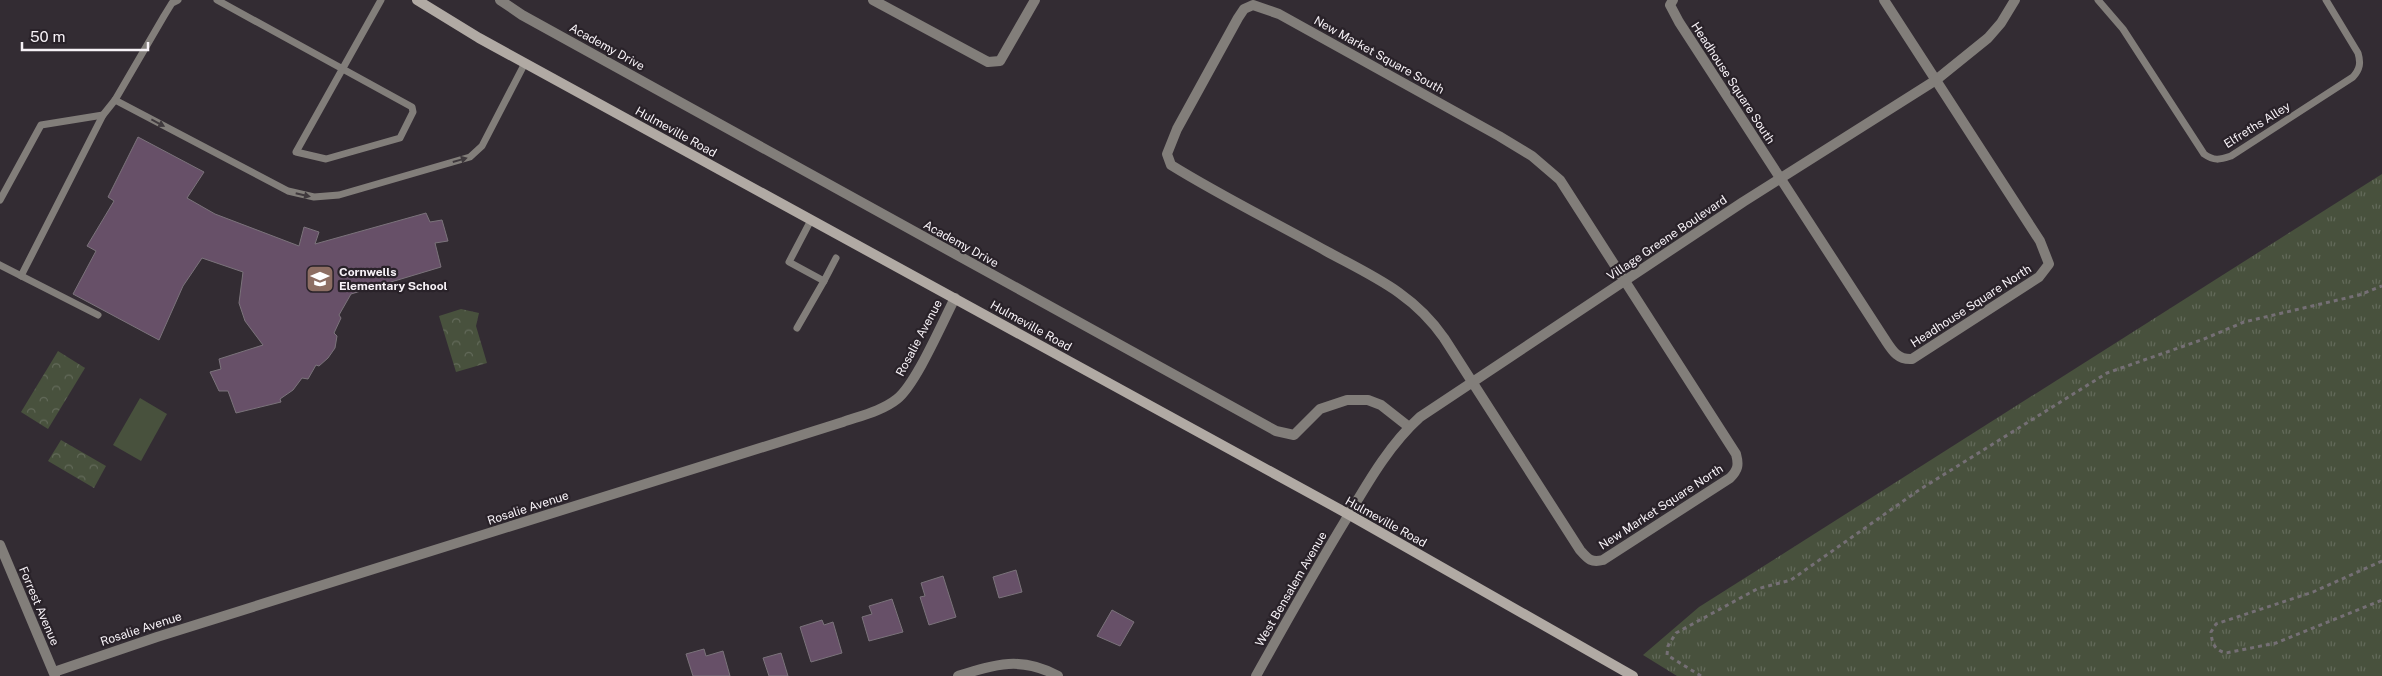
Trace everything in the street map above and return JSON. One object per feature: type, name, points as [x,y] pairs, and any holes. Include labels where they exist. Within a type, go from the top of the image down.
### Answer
[{"type":"main road","name":"Hulmeville Road","points":[[417,0],[525,63],[1348,514],[1633,676]]},
{"type":"street","name":"Academy Drive","points":[[500,0],[522,15],[1276,431],[1294,436],[1320,409],[1347,400],[1368,400],[1381,405],[1409,427]]},
{"type":"street","points":[[873,0],[963,50],[993,62],[1000,61],[1035,0]]},
{"type":"street","name":"Headhouse Square South","points":[[1672,0],[1670,6],[1679,22],[1780,179]]},
{"type":"street","points":[[1884,0],[1936,80]]},
{"type":"street","name":"Village Greene Boulevard","points":[[1348,514],[1380,464],[1409,427],[1471,382],[1780,179],[1936,80],[1988,38],[2001,23],[2015,0]]},
{"type":"street","name":"New Market Square South","points":[[1471,382],[1434,322],[1406,296],[1186,174],[1168,160],[1167,154],[1178,129],[1244,9],[1252,5],[1261,6],[1279,14],[1532,156],[1560,180],[1625,281]]},
{"type":"street","name":"Headhouse Square North","points":[[1780,179],[1896,355],[1903,360],[1922,355],[2039,277],[2049,264],[2040,241],[1936,80]]},
{"type":"street","name":"New Market Square North","points":[[1471,382],[1580,550],[1589,560],[1596,562],[1603,560],[1730,478],[1736,472],[1738,464],[1736,454],[1625,281]]},
{"type":"street","name":"Rosalie Avenue","points":[[54,674],[166,634],[477,538],[843,422],[881,408],[902,395],[914,377],[955,298]]},
{"type":"street","name":"West Bensalem Avenue","points":[[1256,676],[1305,586],[1348,514]]},
{"type":"street","name":"Forrest Avenue","points":[[0,545],[54,674]]},
{"type":"street","points":[[958,676],[993,665],[1013,662],[1045,669],[1058,676]]},
{"type":"lane","points":[[21,276],[103,115],[115,100],[172,3],[178,0]]},
{"type":"lane","points":[[217,0],[342,67],[412,107],[413,112],[400,138],[326,159],[296,152],[342,67],[381,0]]},
{"type":"lane","name":"Elfreths Alley","points":[[2098,0],[2123,29],[2204,154],[2211,159],[2218,160],[2231,156],[2353,77],[2358,70],[2360,62],[2358,53],[2326,0]]},
{"type":"lane","points":[[115,100],[288,191],[314,198],[339,195],[470,157],[482,146],[525,63]]},
{"type":"lane","points":[[0,200],[41,125],[103,115]]},
{"type":"lane","points":[[811,220],[789,262],[824,281]]},
{"type":"lane","points":[[797,328],[836,258]]},
{"type":"lane","points":[[0,265],[98,315]]},
{"type":"path","points":[[1700,676],[1667,656],[1668,646],[1676,633],[1757,589],[1790,580],[1919,490],[2107,373],[2204,339],[2244,322],[2359,295],[2382,286]]},
{"type":"path","points":[[2382,561],[2313,592],[2216,624],[2211,632],[2213,644],[2221,652],[2233,653],[2276,643],[2382,600]]},
{"type":"green space","points":[[2382,174],[2382,676],[1677,676],[1643,655],[1699,607]]},
{"type":"green space","points":[[461,309],[479,313],[476,326],[487,363],[456,372],[439,316]]},
{"type":"green space","points":[[58,351],[85,368],[48,429],[21,412]]},
{"type":"green space","points":[[140,398],[167,414],[141,461],[113,445]]},
{"type":"green space","points":[[61,440],[106,466],[94,488],[48,461]]},
{"type":"building","name":"Cornwells Elementary School","points":[[138,137],[204,172],[187,198],[215,214],[299,246],[304,227],[319,232],[315,244],[426,213],[430,222],[442,220],[448,241],[435,243],[441,267],[351,294],[339,315],[341,318],[334,333],[337,336],[335,348],[328,358],[319,366],[316,365],[308,379],[302,378],[293,390],[280,399],[281,402],[236,413],[228,391],[219,391],[210,372],[221,369],[219,359],[263,345],[245,321],[239,303],[243,272],[202,258],[183,286],[159,340],[73,294],[96,251],[87,246],[114,201],[108,197]]},
{"type":"building","points":[[1016,570],[1022,592],[999,598],[993,577]]},
{"type":"building","points":[[943,576],[956,617],[929,625],[920,597],[925,596],[921,583]]},
{"type":"building","points":[[892,599],[903,632],[869,641],[862,617],[872,614],[869,606]]},
{"type":"building","points":[[1112,610],[1134,622],[1120,646],[1097,636]]},
{"type":"building","points":[[822,620],[824,625],[833,622],[842,653],[811,662],[800,627]]},
{"type":"building","points":[[704,649],[706,656],[723,651],[730,676],[693,676],[686,654]]},
{"type":"building","points":[[781,653],[788,676],[769,676],[763,658]]},
{"type":"place","name":"Cornwells Elementary School","points":[[320,279]]}]
